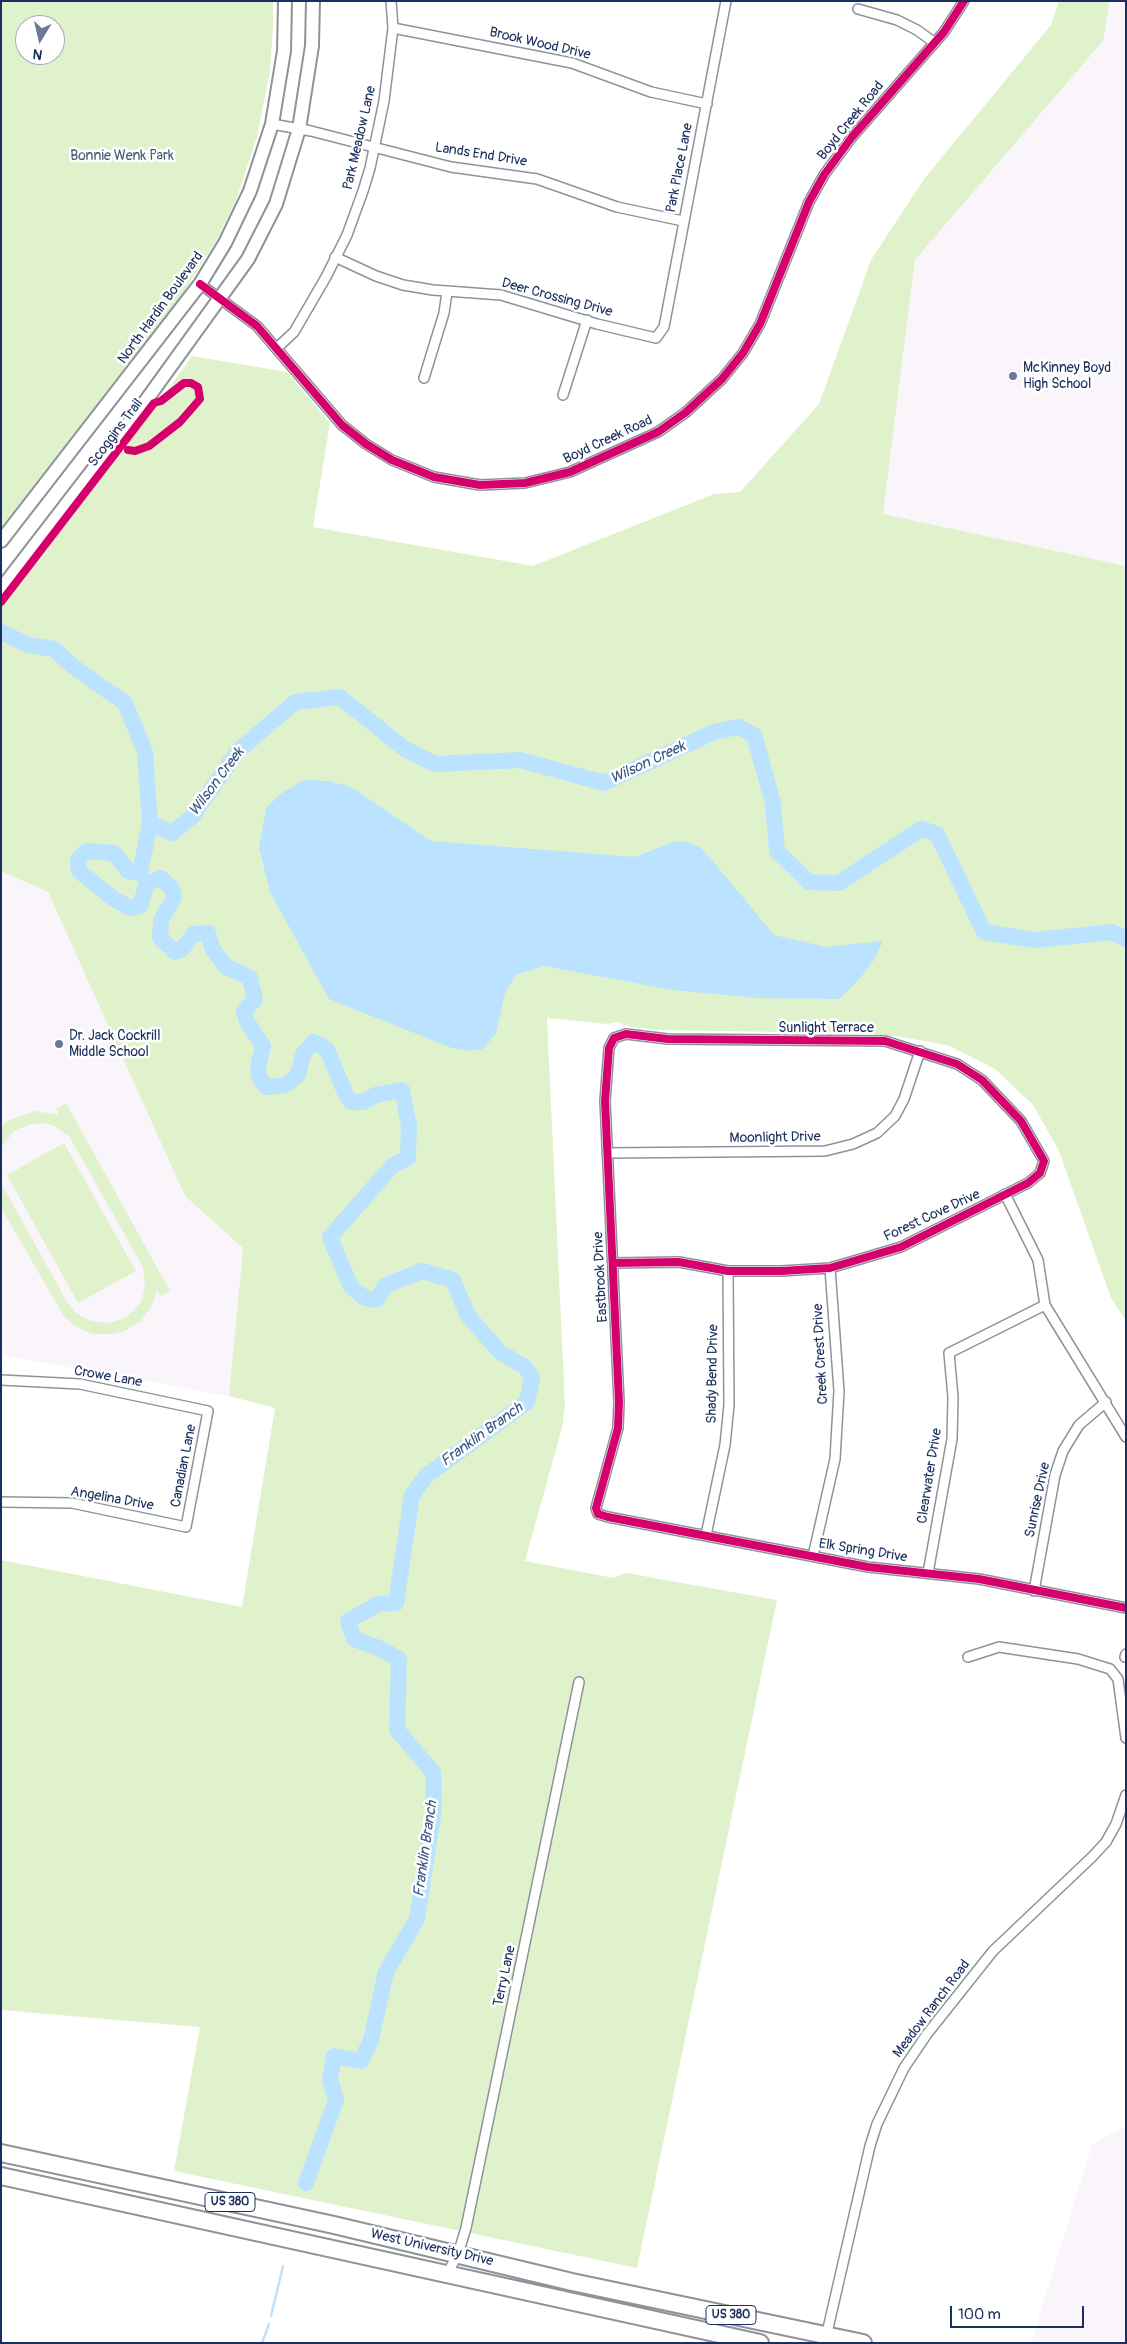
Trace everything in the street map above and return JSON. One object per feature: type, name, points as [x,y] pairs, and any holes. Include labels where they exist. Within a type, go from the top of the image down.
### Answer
[{"type":"highway","name":"West University Drive","points":[[1,2153],[334,2225],[572,2282],[826,2339],[862,2343]]},
{"type":"highway","name":"West University Drive","points":[[1,2176],[760,2343]]},
{"type":"main road","name":"North Hardin Boulevard","points":[[1,541],[200,284],[225,243],[250,191],[272,124],[284,51],[285,1]]},
{"type":"main road","points":[[1,589],[142,406],[248,259],[276,204],[298,129],[308,78],[313,1]]},
{"type":"street","name":"Park Meadow Lane","points":[[278,347],[294,332],[305,314],[347,235],[363,191],[384,101],[393,28],[391,1]]},
{"type":"street","name":"Park Place Lane","points":[[656,338],[664,327],[726,1]]},
{"type":"street","name":"Boyd Creek Road","points":[[200,284],[246,317],[278,347],[331,414],[354,435],[392,460],[434,477],[480,485],[526,483],[570,472],[658,432],[685,413],[710,391],[733,366],[752,338],[768,309],[803,217],[824,175],[852,137],[935,43],[964,1]]},
{"type":"street","points":[[858,9],[897,20],[917,30],[935,43]]},
{"type":"street","name":"Brook Wood Drive","points":[[393,28],[572,63],[651,92],[707,104]]},
{"type":"street","name":"Lands End Drive","points":[[272,124],[451,167],[537,179],[617,207],[683,221]]},
{"type":"street","name":"Deer Crossing Drive","points":[[335,257],[390,281],[416,288],[501,296],[656,338]]},
{"type":"street","points":[[424,378],[444,313],[447,292]]},
{"type":"street","points":[[564,395],[587,320]]},
{"type":"street","name":"Sunlight Terrace","points":[[614,1038],[626,1034],[668,1039],[885,1041],[920,1051],[957,1064],[982,1080],[1021,1121],[1039,1150],[1044,1161],[1043,1167]]},
{"type":"street","name":"Eastbrook Drive","points":[[598,1514],[597,1503],[609,1463],[618,1420],[605,1102],[609,1048],[614,1038]]},
{"type":"street","name":"Moonlight Drive","points":[[607,1153],[825,1151],[853,1144],[877,1133],[894,1116],[904,1099],[920,1051]]},
{"type":"street","name":"Forest Cove Drive","points":[[613,1263],[678,1262],[728,1271],[830,1268],[901,1247],[1028,1183],[1040,1173],[1043,1167]]},
{"type":"street","points":[[1005,1194],[1038,1260],[1045,1305],[1126,1436]]},
{"type":"street","name":"Creek Crest Drive","points":[[813,1556],[836,1450],[839,1391],[830,1268]]},
{"type":"street","name":"Shady Bend Drive","points":[[706,1535],[725,1445],[729,1405],[728,1271]]},
{"type":"street","name":"Clearwater Drive","points":[[928,1573],[952,1438],[953,1397],[950,1353],[1045,1305]]},
{"type":"street","name":"Crowe Lane","points":[[1,1380],[80,1384],[208,1411]]},
{"type":"street","name":"Sunrise Drive","points":[[1034,1591],[1055,1475],[1063,1451],[1078,1425],[1106,1402]]},
{"type":"street","name":"Canadian Lane","points":[[186,1527],[208,1411]]},
{"type":"street","name":"Angelina Drive","points":[[1,1502],[72,1504],[186,1527]]},
{"type":"street","name":"Elk Spring Drive","points":[[598,1514],[868,1567],[979,1579],[1126,1608]]},
{"type":"street","points":[[968,1657],[999,1647],[1078,1659],[1110,1669],[1118,1680],[1126,1738]]},
{"type":"street","name":"Terry Lane","points":[[447,2274],[458,2254],[466,2228],[579,1682]]},
{"type":"street","name":"Meadow Ranch Road","points":[[826,2339],[870,2146],[877,2124],[904,2068],[927,2034],[993,1951],[1092,1858],[1104,1844],[1116,1824],[1126,1795]]},
{"type":"shaded area","name":"McKinney Boyd High School","points":[[1110,1],[1126,1],[1126,566],[883,514],[915,260],[1103,41]]},
{"type":"shaded area","name":"Dr. Jack Cockrill Middle School","points":[[1,871],[48,892],[185,1196],[243,1248],[229,1396],[1,1355]]},
{"type":"shaded area","points":[[1126,2125],[1126,2343],[1031,2343],[1092,2145]]},
{"type":"green space","name":"Bonnie Wenk Park","points":[[1,1],[273,1],[270,71],[257,137],[236,200],[216,241],[180,298],[1,528]]},
{"type":"green space","points":[[1059,1],[1110,1],[1103,41],[915,260],[883,514],[1126,566],[1126,1321],[1111,1298],[1059,1151],[1033,1105],[995,1069],[947,1045],[895,1036],[852,1033],[656,1030],[631,1027],[618,1022],[607,1024],[547,1018],[565,1406],[562,1428],[525,1561],[614,1578],[625,1573],[632,1574],[777,1600],[637,2268],[174,2171],[200,2027],[1,2010],[1,1560],[242,1607],[275,1408],[229,1396],[243,1248],[185,1196],[48,892],[1,871],[1,606],[156,406],[192,356],[287,372],[330,423],[313,527],[533,566],[714,494],[740,492],[819,404],[871,260],[924,179],[1051,25]]},
{"type":"green space","points":[[66,1103],[170,1291],[161,1296],[157,1291],[151,1307],[141,1321],[125,1331],[114,1334],[92,1334],[76,1327],[64,1316],[1,1208],[1,1183],[67,1302],[76,1313],[90,1321],[109,1323],[125,1318],[140,1304],[145,1289],[143,1267],[69,1136],[55,1126],[44,1123],[32,1124],[15,1130],[1,1147],[1,1127],[9,1120],[35,1111],[59,1115],[56,1109]]},
{"type":"green space","points":[[64,1143],[136,1271],[78,1303],[7,1175]]},
{"type":"water","points":[[304,780],[328,781],[351,787],[431,841],[635,857],[673,842],[687,842],[701,848],[774,935],[827,947],[883,941],[874,960],[857,982],[839,999],[757,998],[673,990],[544,966],[516,975],[505,993],[496,1033],[483,1049],[469,1051],[452,1048],[329,999],[270,892],[259,847],[266,808],[282,793]]},
{"type":"waterway","name":"Wilson Creek","points":[[1,632],[28,645],[54,649],[75,668],[125,703],[145,752],[150,823],[172,833],[192,817],[237,752],[295,702],[340,697],[405,749],[435,764],[520,760],[604,783],[714,732],[738,727],[754,735],[773,803],[777,851],[809,882],[839,883],[921,829],[937,834],[984,932],[1035,940],[1112,932],[1126,939]]},
{"type":"waterway","name":"Franklin Branch","points":[[150,823],[140,873],[128,871],[114,853],[86,851],[78,860],[79,871],[114,899],[130,908],[140,906],[147,883],[161,878],[172,889],[174,898],[161,920],[160,938],[175,952],[181,950],[194,934],[208,933],[212,948],[225,966],[250,978],[255,999],[244,1011],[247,1022],[263,1046],[258,1067],[259,1077],[266,1087],[285,1085],[298,1075],[303,1054],[314,1042],[327,1049],[346,1095],[351,1102],[364,1102],[375,1095],[402,1090],[409,1126],[408,1158],[393,1165],[330,1237],[351,1287],[365,1298],[376,1300],[386,1285],[422,1271],[453,1280],[468,1316],[500,1352],[525,1367],[532,1378],[527,1402],[426,1476],[412,1495],[396,1603],[378,1604],[348,1621],[354,1639],[379,1648],[399,1659],[397,1730],[433,1772],[434,1809],[417,1919],[386,1972],[371,2040],[361,2061],[334,2056],[330,2079],[336,2100],[306,2183]]},
{"type":"waterway","name":"Franklin Branch","points":[[271,2316],[283,2266]]},
{"type":"waterway","name":"Franklin Branch","points":[[262,2343],[269,2324]]},
{"type":"cycle path","points":[[200,284],[257,326],[342,425],[366,444],[392,460],[434,477],[480,485],[525,483],[570,472],[658,432],[685,413],[722,379],[743,353],[760,324],[809,202],[824,175],[852,137],[944,32],[964,1]]},
{"type":"cycle path","name":"Scoggins Trail","points":[[1,602],[154,403],[161,401],[184,383],[191,383],[198,387],[200,399],[180,422],[149,446],[135,451],[128,450]]},
{"type":"cycle path","points":[[613,1263],[679,1262],[728,1271],[781,1271],[830,1268],[901,1247],[1028,1183],[1040,1173],[1044,1161],[1021,1121],[982,1080],[957,1064],[885,1041],[668,1039],[626,1034],[614,1038],[609,1048],[605,1101],[619,1402],[618,1428],[596,1508],[598,1514],[608,1517],[868,1567],[979,1579],[1126,1608]]},
{"type":"place","name":"McKinney Boyd High School","points":[[1013,376]]},
{"type":"place","name":"Dr. Jack Cockrill Middle School","points":[[59,1044]]}]
